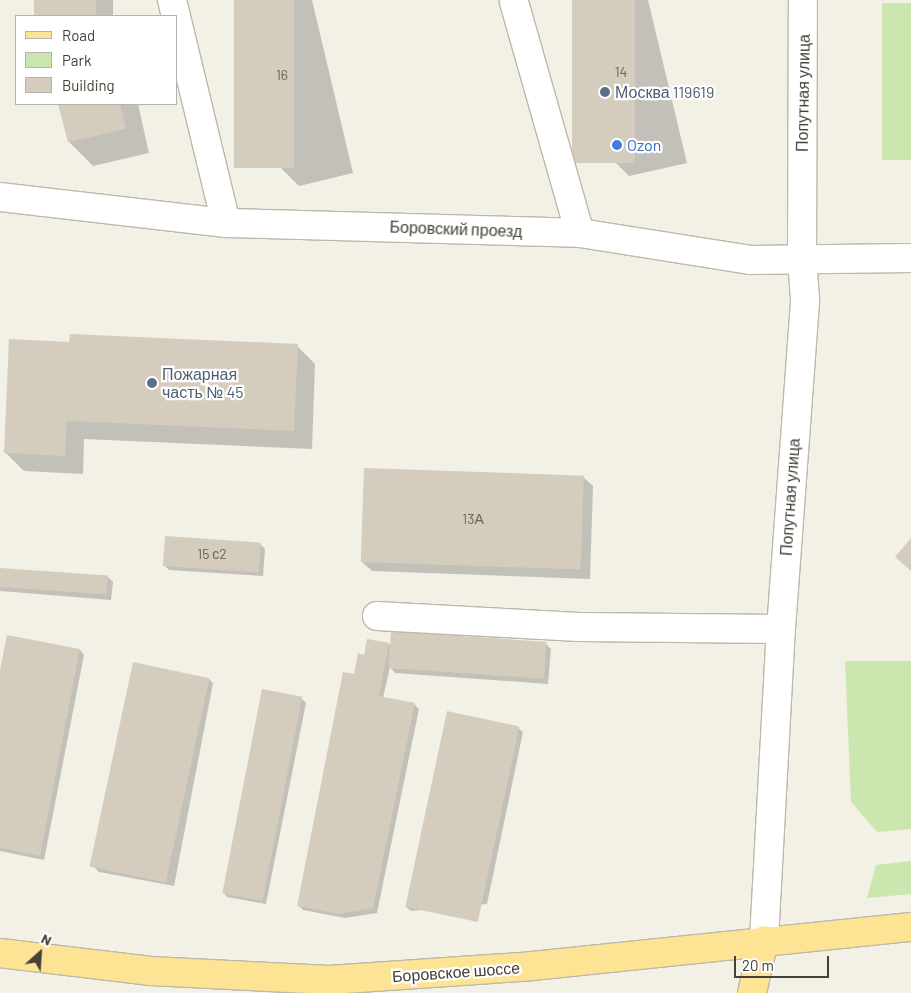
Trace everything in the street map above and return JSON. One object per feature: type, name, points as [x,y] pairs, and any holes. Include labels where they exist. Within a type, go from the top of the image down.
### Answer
[{"type":"main road","name":"Боровское шоссе","points":[[0,953],[160,972],[329,980],[532,966],[764,940],[911,927]]},
{"type":"main road","name":"Попутная улица","points":[[752,993],[764,940]]},
{"type":"street","points":[[172,0],[176,15]]},
{"type":"street","name":"Попутная улица","points":[[764,940],[781,629],[805,299],[802,258],[802,0]]},
{"type":"street","points":[[514,2],[580,232]]},
{"type":"street","points":[[178,25],[226,223]]},
{"type":"street","name":"Боровский проезд","points":[[0,197],[226,223],[580,232],[750,260],[911,258]]},
{"type":"street","points":[[377,616],[579,627],[781,629]]},
{"type":"green space","points":[[882,3],[911,3],[911,160],[882,160]]},
{"type":"green space","points":[[845,661],[911,661],[911,829],[877,832],[851,802]]},
{"type":"green space","points":[[911,861],[911,894],[867,898],[876,865]]},
{"type":"building","points":[[34,0],[96,0],[96,15],[34,15]]},
{"type":"building","points":[[234,0],[294,0],[294,168],[234,168]]},
{"type":"building","points":[[572,0],[635,0],[635,163],[572,163]]},
{"type":"building","points":[[58,105],[120,105],[126,129],[68,142]]},
{"type":"building","name":"Пожарная часть № 45","points":[[70,334],[298,344],[294,431],[67,421],[65,456],[4,453],[9,339],[69,342]]},
{"type":"building","points":[[364,468],[584,476],[581,570],[361,562]]},
{"type":"building","points":[[165,536],[261,543],[259,573],[163,566]]},
{"type":"building","points":[[911,538],[911,571],[895,557]]},
{"type":"building","points":[[0,568],[108,576],[106,594],[0,587]]},
{"type":"building","points":[[391,631],[547,642],[544,679],[388,668]]},
{"type":"building","points":[[7,635],[80,649],[40,856],[0,848],[0,670]]},
{"type":"building","points":[[367,639],[389,643],[379,696],[415,703],[373,908],[339,914],[297,906],[343,672],[354,674],[358,653],[364,655]]},
{"type":"building","points":[[133,662],[209,678],[166,883],[90,866]]},
{"type":"building","points":[[262,689],[302,697],[263,901],[222,893]]},
{"type":"building","points":[[447,711],[519,726],[478,922],[405,907]]},
{"type":"place","name":"Москва 119619","points":[[605,92]]},
{"type":"place","name":"Ozon","points":[[617,145]]},
{"type":"place","name":"Пожарная часть № 45","points":[[152,383]]}]
